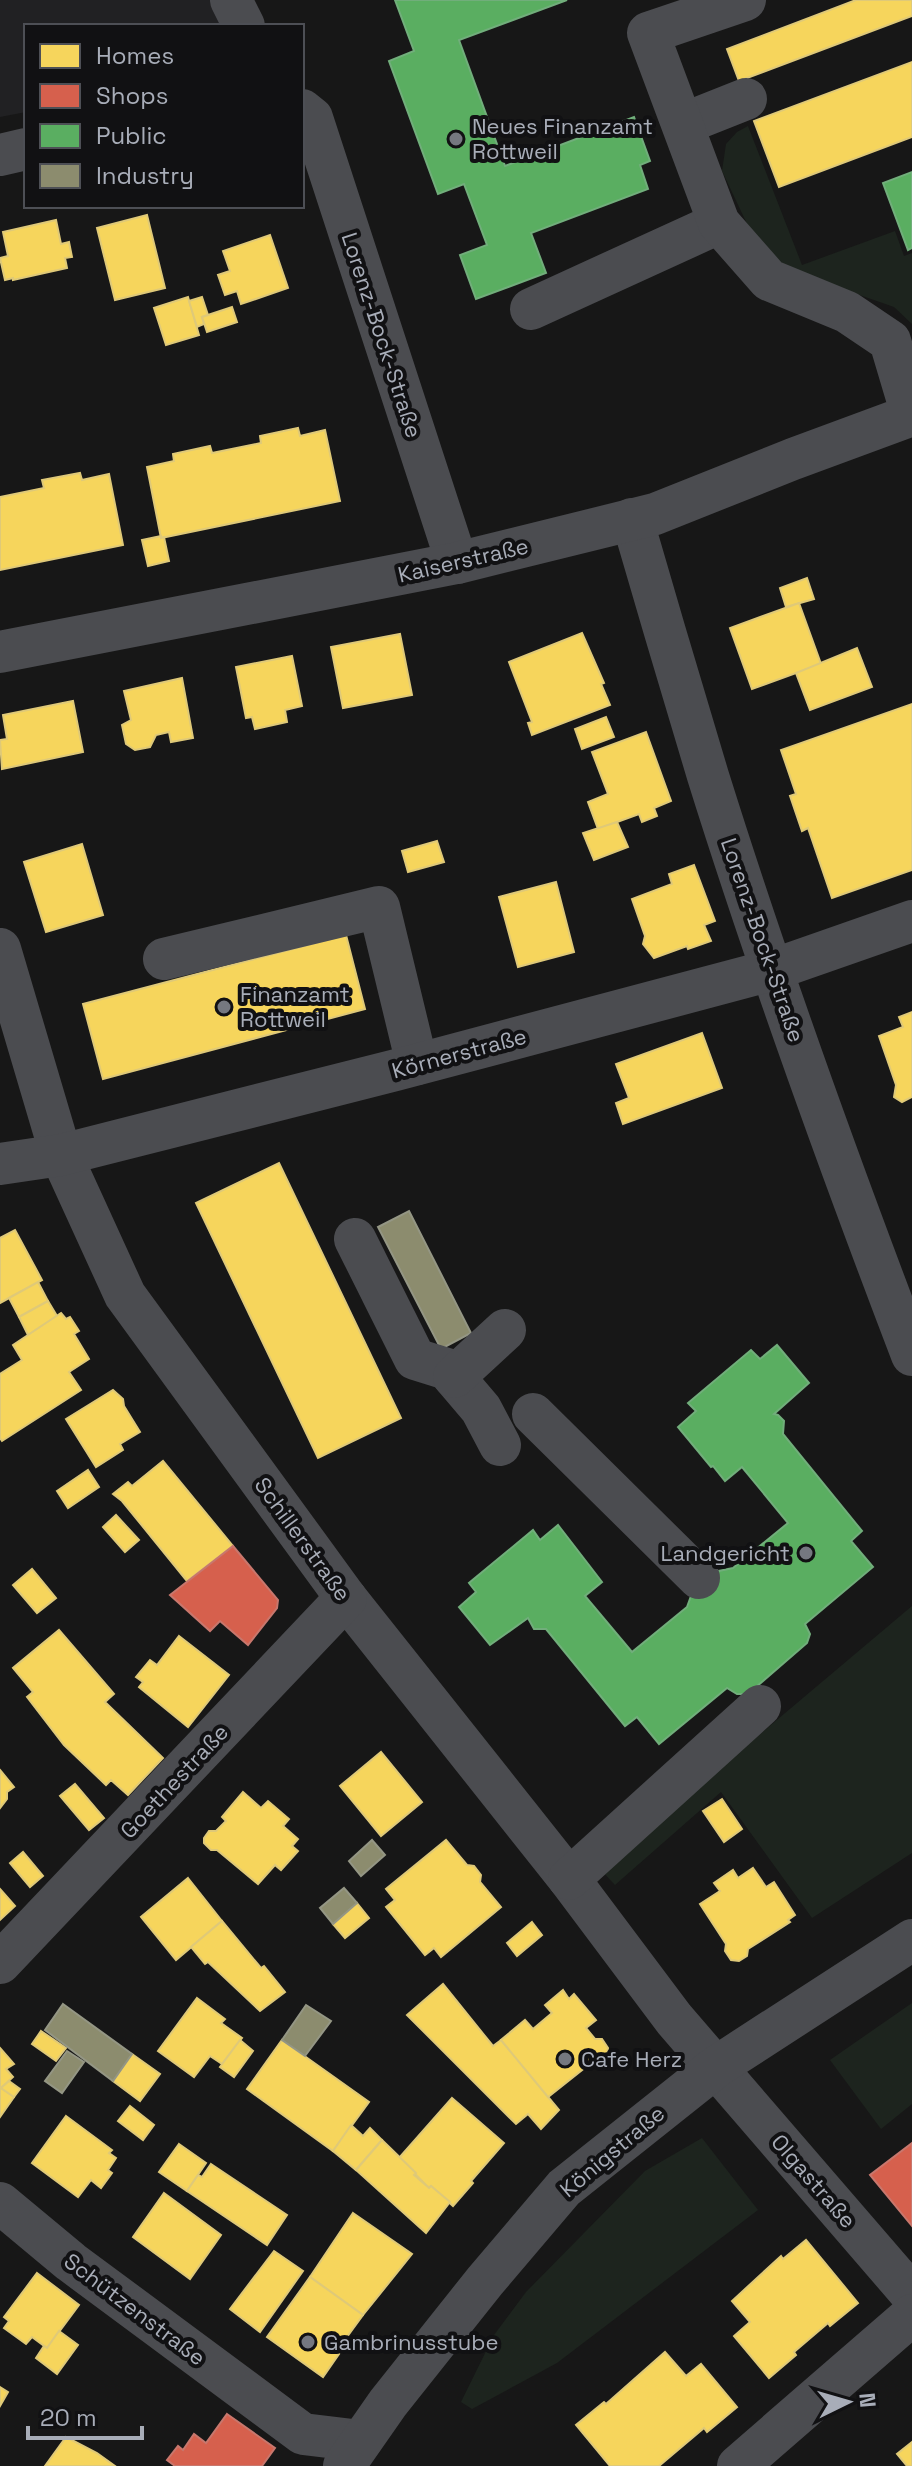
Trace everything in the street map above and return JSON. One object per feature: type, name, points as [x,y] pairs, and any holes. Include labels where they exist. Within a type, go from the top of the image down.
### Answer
[{"type":"street","points":[[231,0],[243,24]]},
{"type":"street","points":[[745,0],[648,33],[719,223],[769,280],[847,312],[890,341],[912,415]]},
{"type":"street","points":[[683,124],[746,99]]},
{"type":"street","name":"Lorenz-Bock-Straße","points":[[304,112],[312,118],[457,563]]},
{"type":"street","points":[[0,155],[24,149]]},
{"type":"street","points":[[531,309],[719,223]]},
{"type":"street","name":"Kaiserstraße","points":[[0,652],[457,563],[655,514],[912,415]]},
{"type":"street","name":"Lorenz-Bock-Straße","points":[[632,519],[709,777],[772,970],[841,1168],[912,1355]]},
{"type":"street","points":[[164,959],[379,907],[417,1064]]},
{"type":"street","name":"Körnerstraße","points":[[0,1164],[61,1155],[772,970],[912,921]]},
{"type":"street","name":"Schillerstraße","points":[[0,949],[61,1155],[125,1295],[346,1598],[569,1879],[674,2019],[716,2067]]},
{"type":"street","points":[[355,1239],[415,1359],[447,1369],[481,1409],[500,1445]]},
{"type":"street","points":[[454,1377],[505,1330]]},
{"type":"street","points":[[533,1414],[699,1578]]},
{"type":"street","name":"Goethestraße","points":[[0,1963],[346,1598]]},
{"type":"street","points":[[569,1879],[760,1706]]},
{"type":"street","name":"Königstraße","points":[[352,2453],[485,2281],[564,2188],[716,2067],[912,1940]]},
{"type":"street","name":"Olgastraße","points":[[716,2067],[912,2295]]},
{"type":"street","name":"Schützenstraße","points":[[0,2203],[71,2262],[303,2434],[352,2453]]},
{"type":"street","points":[[738,2466],[912,2315]]},
{"type":"shaded area","points":[[0,0],[212,0],[221,24],[24,24],[24,112],[0,117]]},
{"type":"shaded area","points":[[748,126],[802,265],[895,231],[904,256],[912,253],[912,324],[894,307],[799,274],[769,255],[749,228],[722,171],[726,144]]},
{"type":"shaded area","points":[[912,1606],[912,1853],[812,1918],[721,1792],[615,1885],[600,1869]]},
{"type":"shaded area","points":[[912,2003],[912,2104],[881,2129],[830,2060]]},
{"type":"shaded area","points":[[702,2138],[758,2210],[557,2363],[472,2409],[461,2402],[494,2335],[526,2292],[645,2171]]},
{"type":"building: Homes","points":[[856,0],[912,0],[912,16],[739,81],[727,49]]},
{"type":"building: Homes","points":[[912,62],[912,137],[779,187],[754,121]]},
{"type":"building: Homes","points":[[147,215],[165,288],[115,300],[97,228]]},
{"type":"building: Homes","points":[[56,220],[61,244],[69,242],[72,257],[65,258],[67,268],[5,280],[0,258],[8,256],[3,232]]},
{"type":"building: Homes","points":[[270,235],[288,288],[241,304],[237,291],[225,295],[218,275],[230,271],[223,251]]},
{"type":"building: Homes","points":[[188,297],[199,335],[166,345],[154,308]]},
{"type":"building: Homes","points":[[202,297],[208,315],[202,317],[204,324],[197,327],[189,301]]},
{"type":"building: Homes","points":[[232,307],[237,322],[207,332],[202,317]]},
{"type":"building: Homes","points":[[298,428],[300,436],[325,430],[340,501],[161,538],[147,467],[174,461],[173,454],[210,446],[212,453],[261,443],[260,436]]},
{"type":"building: Homes","points":[[80,473],[82,480],[109,474],[123,545],[0,570],[0,497],[44,488],[42,480]]},
{"type":"building: Homes","points":[[164,537],[169,561],[148,566],[142,540]]},
{"type":"building: Homes","points":[[807,578],[814,599],[786,607],[780,588]]},
{"type":"building: Homes","points":[[799,603],[821,664],[752,689],[730,628]]},
{"type":"building: Homes","points":[[582,633],[610,705],[532,735],[528,723],[532,722],[509,662]]},
{"type":"building: Homes","points":[[400,634],[412,695],[343,708],[331,647]]},
{"type":"building: Homes","points":[[857,648],[872,687],[810,710],[796,673]]},
{"type":"building: Homes","points":[[292,656],[302,706],[285,710],[287,722],[255,729],[252,717],[246,718],[236,667]]},
{"type":"building: Homes","points":[[182,678],[193,738],[171,742],[169,732],[156,735],[150,747],[135,750],[126,744],[122,725],[131,720],[124,691]]},
{"type":"building: Homes","points":[[73,701],[83,752],[2,769],[0,740],[7,739],[3,715]]},
{"type":"building: Homes","points":[[912,704],[912,870],[832,898],[808,828],[802,831],[790,796],[796,794],[781,750]]},
{"type":"building: Homes","points":[[606,717],[614,737],[582,749],[575,729]]},
{"type":"building: Homes","points":[[646,732],[671,801],[654,808],[657,816],[642,822],[639,814],[598,829],[588,802],[608,794],[592,752]]},
{"type":"building: Homes","points":[[617,822],[628,847],[594,860],[583,833]]},
{"type":"building: Homes","points":[[437,841],[444,862],[408,872],[402,851]]},
{"type":"building: Homes","points":[[82,844],[103,915],[46,932],[24,862]]},
{"type":"building: Homes","points":[[694,865],[715,921],[704,925],[711,941],[654,958],[643,944],[645,936],[632,899],[672,884],[669,874]]},
{"type":"building: Homes","points":[[556,882],[574,952],[518,967],[499,897]]},
{"type":"building: Homes","name":"Finanzamt Rottweil","points":[[346,935],[365,1009],[103,1079],[83,1004]]},
{"type":"building: Homes","points":[[912,1012],[912,1097],[902,1102],[894,1097],[896,1085],[879,1036],[903,1027],[899,1017]]},
{"type":"building: Homes","points":[[702,1033],[722,1088],[623,1124],[616,1103],[629,1098],[616,1064]]},
{"type":"building: Homes","points":[[279,1163],[401,1418],[318,1458],[196,1203]]},
{"type":"building: Homes","points":[[15,1230],[42,1280],[0,1303],[0,1238]]},
{"type":"building: Homes","points":[[38,1282],[48,1301],[19,1317],[9,1298]]},
{"type":"building: Homes","points":[[48,1301],[57,1316],[28,1335],[19,1317]]},
{"type":"building: Homes","points":[[61,1313],[66,1319],[70,1317],[79,1331],[74,1334],[89,1359],[69,1372],[81,1390],[2,1441],[0,1374],[22,1360],[13,1345]]},
{"type":"building: Homes","points":[[113,1390],[123,1399],[140,1432],[120,1444],[123,1450],[96,1467],[66,1419]]},
{"type":"building: Homes","points":[[163,1461],[233,1546],[187,1581],[113,1494],[128,1482],[132,1486]]},
{"type":"building: Homes","points":[[88,1470],[99,1487],[68,1508],[57,1491]]},
{"type":"building: Homes","points":[[116,1515],[139,1540],[125,1552],[103,1527]]},
{"type":"building: Homes","points":[[32,1569],[56,1598],[37,1613],[13,1585]]},
{"type":"building: Homes","points":[[59,1630],[114,1694],[105,1702],[163,1758],[128,1795],[111,1780],[106,1785],[64,1745],[27,1697],[33,1692],[13,1668]]},
{"type":"building: Homes","points":[[179,1636],[229,1675],[188,1727],[139,1687],[143,1682],[136,1677],[150,1660],[157,1665]]},
{"type":"building: Homes","points":[[381,1752],[422,1802],[381,1836],[340,1786]]},
{"type":"building: Homes","points":[[0,1770],[14,1787],[7,1792],[7,1799],[0,1808]]},
{"type":"building: Homes","points":[[75,1784],[104,1818],[89,1830],[60,1796]]},
{"type":"building: Homes","points":[[243,1792],[261,1808],[268,1801],[289,1819],[283,1826],[298,1839],[292,1846],[298,1851],[281,1870],[275,1865],[258,1884],[204,1843],[209,1831],[216,1831],[226,1821],[222,1817]]},
{"type":"building: Homes","points":[[722,1799],[742,1829],[724,1842],[703,1811]]},
{"type":"building: Homes","points":[[446,1840],[467,1865],[474,1866],[481,1875],[480,1882],[501,1907],[441,1957],[434,1948],[425,1955],[386,1907],[395,1900],[386,1889]]},
{"type":"building: Homes","points":[[23,1852],[43,1876],[30,1887],[10,1863]]},
{"type":"building: Homes","points":[[753,1868],[766,1887],[774,1882],[795,1915],[788,1920],[790,1922],[748,1949],[747,1956],[739,1961],[731,1960],[725,1951],[726,1944],[700,1904],[720,1891],[714,1883],[733,1870],[738,1878]]},
{"type":"building: Homes","points":[[188,1878],[222,1921],[176,1960],[141,1917]]},
{"type":"building: Homes","points":[[0,1889],[15,1906],[0,1920]]},
{"type":"building: Homes","points":[[357,1903],[369,1918],[345,1938],[333,1924]]},
{"type":"building: Homes","points":[[222,1921],[285,1992],[260,2011],[208,1962],[205,1964],[191,1947]]},
{"type":"building: Homes","points":[[532,1922],[542,1935],[517,1956],[507,1943]]},
{"type":"building: Homes","points":[[443,1984],[493,2046],[501,2040],[559,2110],[541,2129],[528,2114],[516,2124],[407,2015]]},
{"type":"building: Homes","points":[[563,1990],[569,1999],[574,1994],[596,2020],[586,2028],[595,2039],[602,2039],[608,2048],[607,2055],[598,2063],[591,2063],[548,2097],[501,2040],[525,2020],[533,2029],[552,2013],[545,2005]]},
{"type":"building: Homes","points":[[197,1998],[225,2019],[221,2023],[242,2038],[222,2064],[210,2056],[194,2077],[158,2051]]},
{"type":"building: Homes","points":[[41,2031],[66,2048],[56,2061],[32,2044]]},
{"type":"building: Homes","points":[[240,2040],[253,2051],[234,2077],[220,2067]]},
{"type":"building: Homes","points":[[282,2040],[369,2102],[333,2151],[247,2089]]},
{"type":"building: Homes","points":[[0,2048],[14,2064],[6,2069],[13,2077],[1,2088],[14,2097],[0,2117]]},
{"type":"building: Homes","points":[[132,2054],[160,2074],[140,2101],[113,2081]]},
{"type":"building: Homes","points":[[9,2081],[20,2089],[14,2097],[1,2088]]},
{"type":"building: Homes","points":[[452,2098],[504,2143],[453,2206],[431,2186],[429,2188],[399,2158]]},
{"type":"building: Homes","points":[[130,2106],[154,2125],[143,2140],[118,2121]]},
{"type":"building: Homes","points":[[66,2116],[112,2150],[109,2153],[116,2158],[108,2170],[112,2173],[101,2188],[91,2180],[78,2197],[32,2163]]},
{"type":"building: Homes","points":[[351,2125],[363,2136],[370,2128],[382,2140],[356,2170],[333,2151]]},
{"type":"building: Homes","points":[[382,2140],[416,2173],[414,2175],[450,2202],[426,2233],[356,2170]]},
{"type":"building: Homes","points":[[179,2144],[206,2163],[187,2191],[159,2172]]},
{"type":"building: Homes","points":[[211,2164],[287,2215],[267,2245],[187,2191],[198,2175],[202,2177]]},
{"type":"building: Homes","points":[[164,2193],[221,2235],[190,2279],[133,2237]]},
{"type":"building: Homes","points":[[353,2213],[412,2254],[363,2315],[310,2277]]},
{"type":"building: Homes","points":[[806,2240],[858,2303],[830,2326],[828,2323],[769,2378],[734,2336],[750,2322],[732,2301],[781,2256],[783,2259]]},
{"type":"building: Homes","points":[[274,2251],[303,2271],[260,2332],[230,2309]]},
{"type":"building: Homes","points":[[37,2273],[79,2305],[47,2348],[32,2337],[26,2344],[4,2328],[9,2321],[4,2317]]},
{"type":"building: Homes","points":[[310,2277],[363,2315],[336,2352],[339,2354],[323,2377],[267,2337]]},
{"type":"building: Homes","points":[[59,2331],[78,2345],[57,2374],[36,2358]]},
{"type":"building: Homes","points":[[665,2352],[686,2376],[701,2364],[737,2407],[707,2432],[704,2428],[659,2466],[610,2466],[576,2425],[604,2402],[606,2404]]},
{"type":"building: Homes","points":[[0,2387],[8,2392],[0,2406]]},
{"type":"building: Homes","points":[[66,2437],[97,2453],[115,2466],[45,2466]]},
{"type":"building: Homes","points":[[912,2442],[912,2466],[907,2466],[897,2454]]},
{"type":"building: Shops","points":[[233,1546],[278,1600],[277,1608],[248,1645],[220,1621],[210,1631],[170,1595]]},
{"type":"building: Shops","points":[[912,2143],[912,2226],[870,2175]]},
{"type":"building: Shops","points":[[227,2414],[275,2448],[262,2466],[175,2466],[167,2460],[178,2446],[183,2450],[194,2434],[206,2443]]},
{"type":"building: Public","name":"Neues Finanzamt Rottweil","points":[[395,0],[567,0],[459,40],[505,166],[634,117],[650,161],[640,165],[648,189],[531,233],[546,273],[476,299],[460,255],[487,245],[464,184],[438,194],[389,61],[414,51]]},
{"type":"building: Public","points":[[912,172],[912,248],[908,250],[883,183]]},
{"type":"building: Public","name":"Landgericht","points":[[777,1345],[809,1383],[774,1414],[784,1421],[783,1434],[862,1531],[851,1541],[873,1567],[805,1624],[810,1634],[807,1643],[748,1694],[737,1694],[727,1688],[659,1744],[637,1717],[625,1726],[546,1629],[534,1629],[528,1618],[490,1645],[459,1607],[476,1592],[469,1583],[533,1530],[540,1540],[558,1525],[602,1582],[585,1596],[632,1652],[687,1607],[691,1596],[714,1572],[733,1568],[788,1523],[742,1467],[725,1481],[678,1427],[696,1411],[688,1403],[751,1350],[760,1359]]},
{"type":"building: Industry","points":[[409,1211],[471,1333],[441,1349],[378,1227]]},
{"type":"building: Industry","points":[[372,1840],[385,1855],[361,1876],[349,1861]]},
{"type":"building: Industry","points":[[344,1888],[357,1903],[333,1924],[320,1908]]},
{"type":"building: Industry","points":[[63,2004],[132,2054],[113,2081],[45,2030]]},
{"type":"building: Industry","points":[[306,2005],[331,2021],[305,2056],[282,2040]]},
{"type":"building: Industry","points":[[67,2051],[84,2062],[62,2093],[45,2081]]},
{"type":"place","name":"Neues Finanzamt Rottweil","points":[[456,139]]},
{"type":"place","name":"Finanzamt Rottweil","points":[[224,1007]]},
{"type":"place","name":"Landgericht","points":[[806,1553]]},
{"type":"place","name":"Cafe Herz","points":[[565,2059]]},
{"type":"place","name":"Gambrinusstube","points":[[308,2342]]}]
